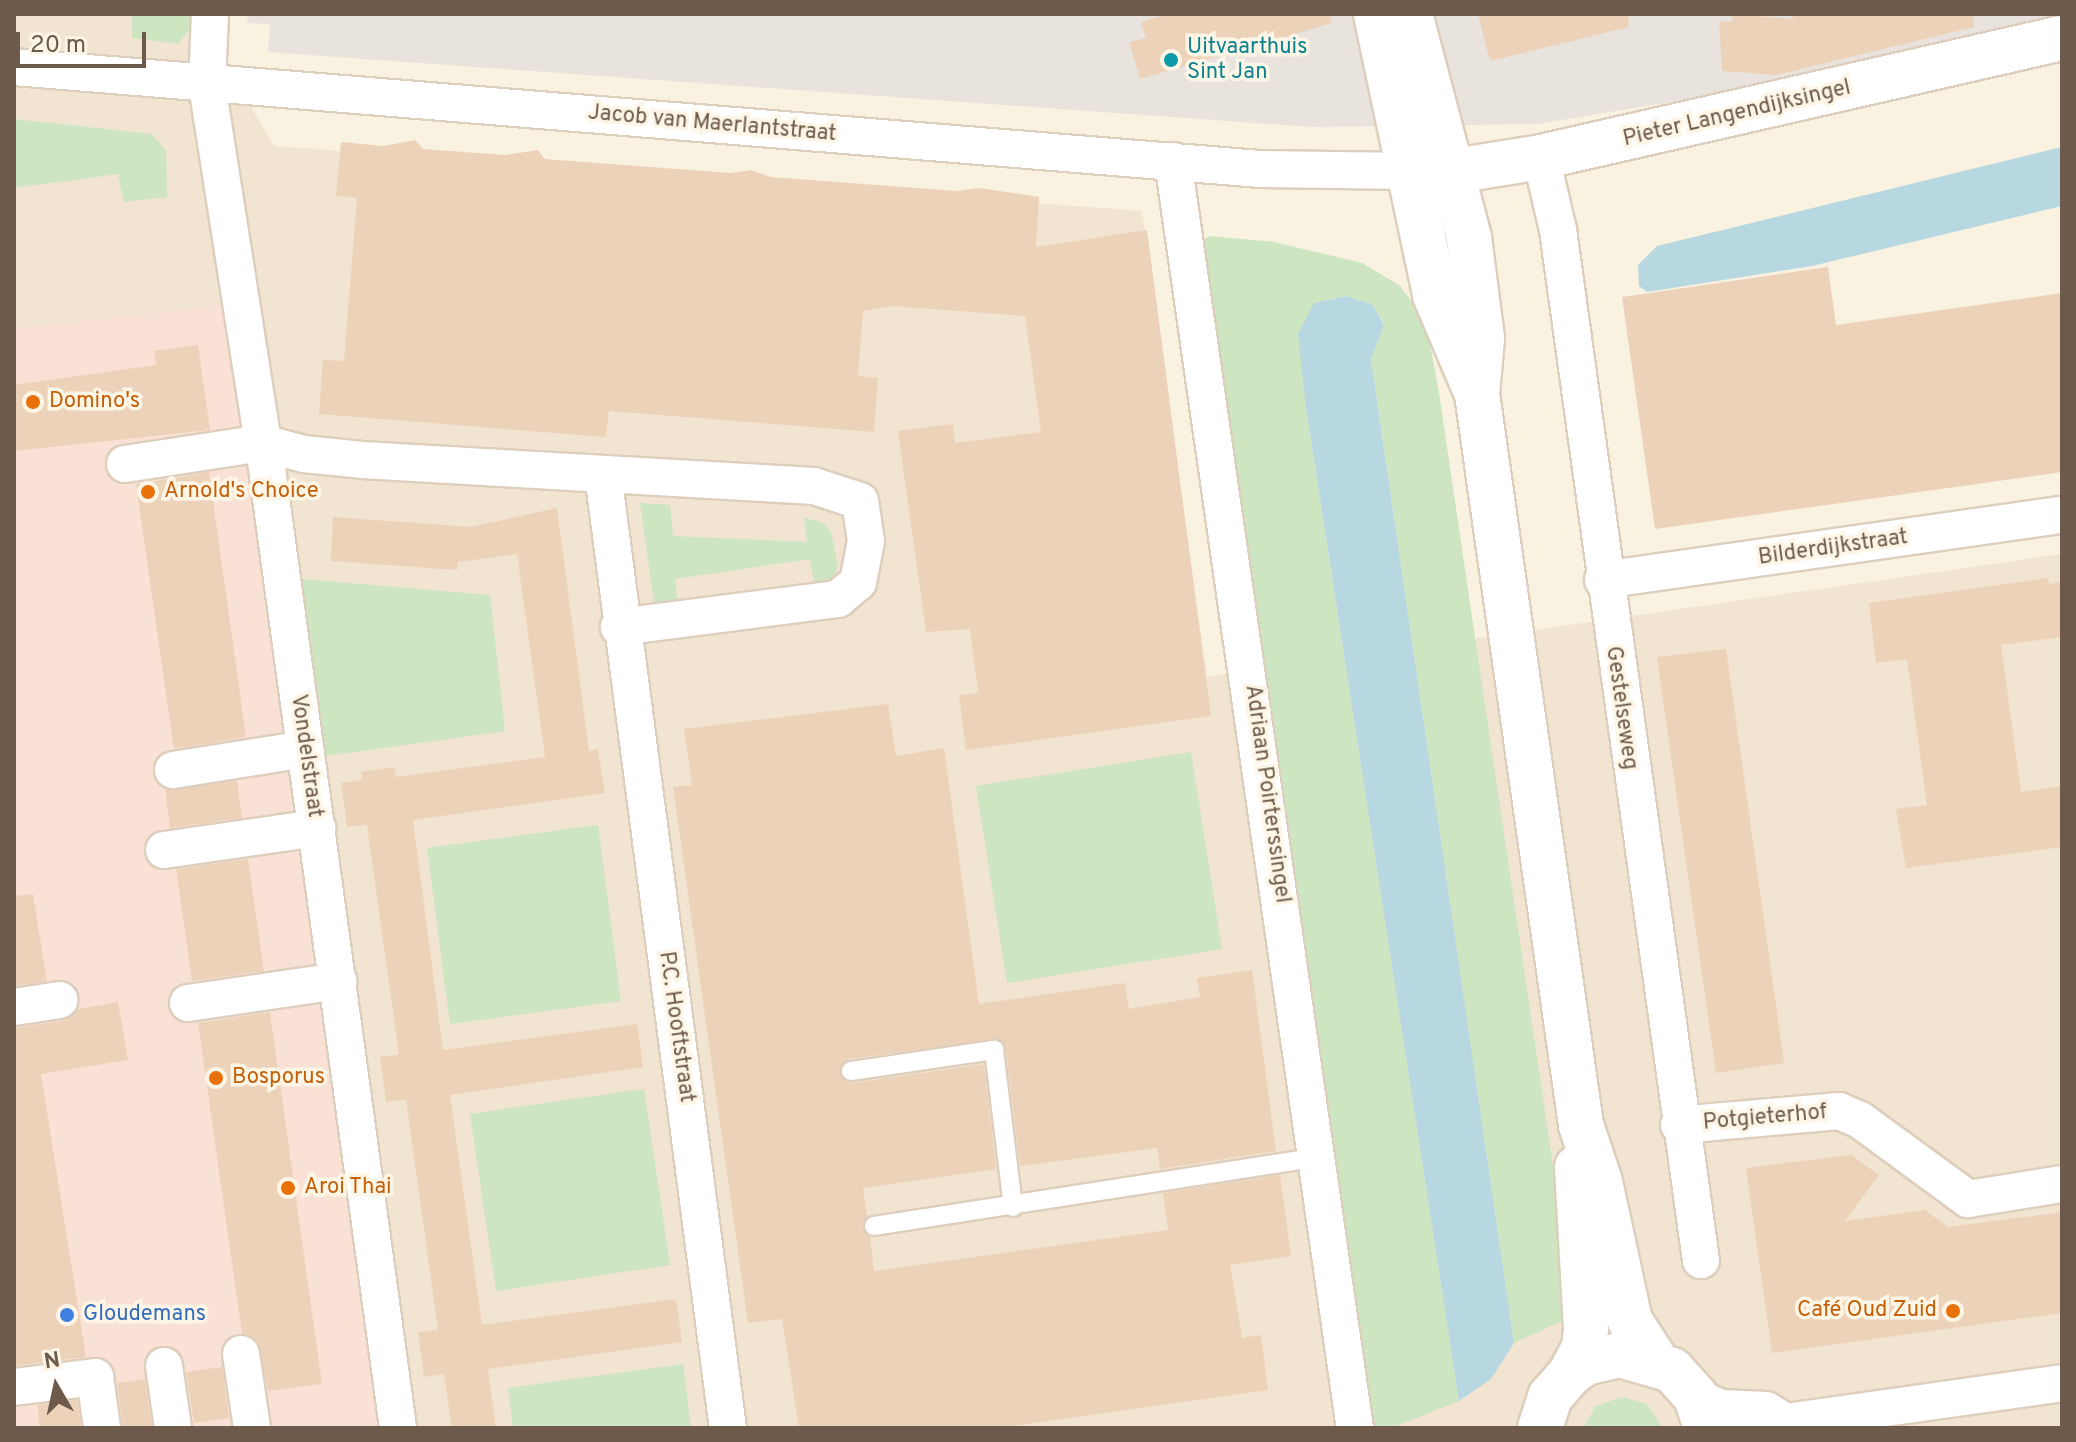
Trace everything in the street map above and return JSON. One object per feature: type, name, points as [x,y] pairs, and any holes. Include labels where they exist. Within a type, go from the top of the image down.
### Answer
[{"type":"main road","points":[[1376,14],[1435,295],[1477,394]]},
{"type":"main road","points":[[1410,14],[1454,171],[1469,238],[1482,338],[1477,394],[1581,1125],[1600,1182],[1630,1321],[1656,1361]]},
{"type":"main road","name":"Pieter Langendijksingel","points":[[1410,171],[1454,171],[1541,157],[2062,38]]},
{"type":"main road","points":[[1535,1423],[1570,1374],[1584,1348],[1586,1328],[1576,1186],[1581,1125]]},
{"type":"main road","points":[[1570,1374],[1602,1357],[1656,1361],[1672,1370],[1701,1412]]},
{"type":"street","name":"Vondelstraat","points":[[210,14],[207,85],[317,828],[398,1428]]},
{"type":"street","name":"Jacob van Maerlantstraat","points":[[14,67],[1260,169],[1410,171]]},
{"type":"street","name":"Gestelseweg","points":[[1541,157],[1558,230],[1603,580],[1679,1125],[1701,1260]]},
{"type":"street","name":"Adriaan Poirterssingel","points":[[1173,161],[1355,1428]]},
{"type":"street","points":[[125,464],[262,443],[304,454],[362,460],[814,486],[860,501],[866,541],[858,582],[838,599],[619,627]]},
{"type":"street","name":"P.C. Hooftstraat","points":[[603,474],[619,627],[728,1428]]},
{"type":"street","name":"Bilderdijkstraat","points":[[1603,580],[2062,515]]},
{"type":"street","points":[[173,770],[305,749]]},
{"type":"street","points":[[164,850],[317,828]]},
{"type":"street","points":[[188,1003],[338,981]]},
{"type":"street","points":[[14,1007],[59,1000]]},
{"type":"street","name":"Potgieterhof","points":[[1679,1125],[1839,1111],[1860,1120],[1968,1199],[2062,1184]]},
{"type":"street","points":[[241,1354],[252,1428]]},
{"type":"street","points":[[164,1366],[173,1428]]},
{"type":"street","points":[[14,1387],[95,1377],[102,1428]]},
{"type":"street","points":[[1701,1412],[1721,1408],[1766,1410],[1782,1425],[2062,1383]]},
{"type":"lane","points":[[851,1071],[994,1050],[1013,1207]]},
{"type":"lane","points":[[874,1226],[1013,1207],[1318,1157]]},
{"type":"shaded area","points":[[14,14],[196,14],[274,146],[1142,211],[1207,677],[2062,554],[2062,1428],[14,1428]]},
{"type":"shaded area","points":[[248,14],[2062,14],[1749,89],[1537,124],[1311,127],[268,52],[270,24],[247,23]]},
{"type":"shaded area","points":[[240,302],[398,1428],[14,1428],[14,329]]},
{"type":"green space","points":[[132,14],[193,14],[192,27],[178,44],[132,38]]},
{"type":"green space","points":[[14,119],[152,134],[166,151],[167,197],[124,202],[118,174],[14,188]]},
{"type":"green space","points":[[1209,236],[1274,242],[1362,263],[1399,285],[1425,318],[1438,386],[1575,1315],[1514,1343],[1371,359],[1384,324],[1372,304],[1346,296],[1314,303],[1306,408],[1459,1401],[1391,1428],[1371,1428],[1220,361],[1204,240]]},
{"type":"green space","points":[[640,503],[670,505],[673,536],[807,542],[804,518],[822,522],[831,532],[838,567],[830,583],[815,586],[810,559],[675,579],[678,607],[655,609]]},
{"type":"green space","points":[[302,579],[490,595],[505,731],[326,756]]},
{"type":"green space","points":[[1191,752],[1222,949],[1007,983],[976,786]]},
{"type":"green space","points":[[598,825],[621,1001],[450,1024],[427,848]]},
{"type":"green space","points":[[644,1089],[670,1265],[496,1291],[470,1114]]},
{"type":"green space","points":[[683,1364],[691,1428],[513,1428],[508,1388]]},
{"type":"green space","points":[[1622,1397],[1647,1404],[1663,1428],[1583,1428],[1596,1406]]},
{"type":"water","points":[[2062,147],[2062,206],[1812,266],[1647,292],[1639,286],[1638,265],[1657,246]]},
{"type":"water","points":[[1346,296],[1372,304],[1384,325],[1371,359],[1514,1343],[1491,1379],[1459,1401],[1306,408],[1298,334],[1314,303]]},
{"type":"building","name":"Uitvaarthuis Sint Jan","points":[[1168,14],[1330,14],[1332,23],[1140,79],[1129,42],[1146,38],[1141,22]]},
{"type":"building","points":[[1478,14],[1628,14],[1629,27],[1490,61]]},
{"type":"building","points":[[1733,14],[1793,19],[1791,14],[1973,14],[1974,27],[1776,75],[1722,71],[1719,21],[1732,22]]},
{"type":"building","points":[[415,140],[423,149],[505,155],[538,150],[545,159],[730,173],[751,170],[771,177],[956,191],[979,188],[1039,197],[1036,247],[1147,230],[1211,716],[966,750],[959,695],[978,693],[970,629],[926,632],[898,431],[953,424],[955,443],[1041,432],[1025,316],[892,306],[863,311],[858,376],[878,378],[874,432],[609,411],[606,437],[319,414],[323,360],[344,361],[357,198],[336,196],[341,142],[383,146]]},
{"type":"building","points":[[1828,267],[1836,325],[2062,293],[2062,472],[1655,529],[1622,297]]},
{"type":"building","points":[[198,345],[210,430],[14,451],[14,385],[156,365],[154,351]]},
{"type":"building","points":[[209,472],[246,737],[174,749],[136,484]]},
{"type":"building","points":[[557,508],[589,751],[598,749],[605,793],[413,820],[443,1050],[637,1024],[643,1067],[450,1095],[482,1325],[676,1299],[682,1342],[488,1369],[496,1428],[452,1428],[444,1374],[424,1377],[418,1332],[438,1330],[406,1099],[386,1102],[380,1057],[399,1055],[367,825],[347,827],[341,783],[362,780],[361,772],[394,767],[396,777],[545,757],[517,554],[458,562],[457,570],[331,561],[333,517],[471,527]]},
{"type":"building","points":[[2048,578],[2049,584],[2062,582],[2062,637],[2001,645],[2021,792],[2062,786],[2062,847],[1906,868],[1896,809],[1927,805],[1907,659],[1876,663],[1869,603]]},
{"type":"building","points":[[1726,649],[1784,1063],[1716,1073],[1657,657]]},
{"type":"building","points":[[888,704],[896,756],[944,748],[979,1004],[1125,983],[1129,1009],[1200,997],[1197,978],[1252,970],[1276,1151],[1160,1169],[1157,1148],[1020,1166],[1006,1049],[999,1039],[848,1059],[839,1074],[852,1083],[984,1064],[996,1169],[863,1188],[867,1216],[862,1227],[870,1237],[874,1271],[1168,1230],[1163,1193],[1280,1175],[1291,1256],[1230,1265],[1242,1338],[1261,1335],[1268,1390],[999,1428],[799,1428],[782,1319],[748,1323],[673,787],[692,785],[684,729]]},
{"type":"building","points":[[237,781],[242,818],[170,828],[165,789]]},
{"type":"building","points":[[248,859],[264,971],[192,981],[176,869]]},
{"type":"building","points":[[33,894],[47,981],[14,986],[14,896]]},
{"type":"building","points":[[118,1002],[128,1060],[41,1074],[86,1357],[14,1366],[14,1028],[62,1021],[78,1009]]},
{"type":"building","points":[[270,1012],[322,1384],[268,1391],[258,1342],[242,1334],[198,1023]]},
{"type":"building","points":[[1851,1155],[1879,1175],[1845,1221],[1925,1210],[1948,1227],[2062,1212],[2062,1313],[1772,1353],[1746,1168]]},
{"type":"building","points":[[222,1367],[229,1418],[194,1423],[186,1372]]},
{"type":"building","points":[[145,1379],[152,1428],[123,1428],[117,1383]]},
{"type":"building","points":[[77,1400],[81,1428],[40,1428],[37,1405]]},
{"type":"place","name":"Uitvaarthuis Sint Jan","points":[[1171,60]]},
{"type":"place","name":"Domino's","points":[[33,402]]},
{"type":"place","name":"Arnold's Choice","points":[[148,492]]},
{"type":"place","name":"Bosporus","points":[[216,1078]]},
{"type":"place","name":"Aroi Thai","points":[[288,1188]]},
{"type":"place","name":"Café Oud Zuid","points":[[1953,1311]]},
{"type":"place","name":"Gloudemans","points":[[67,1315]]}]
